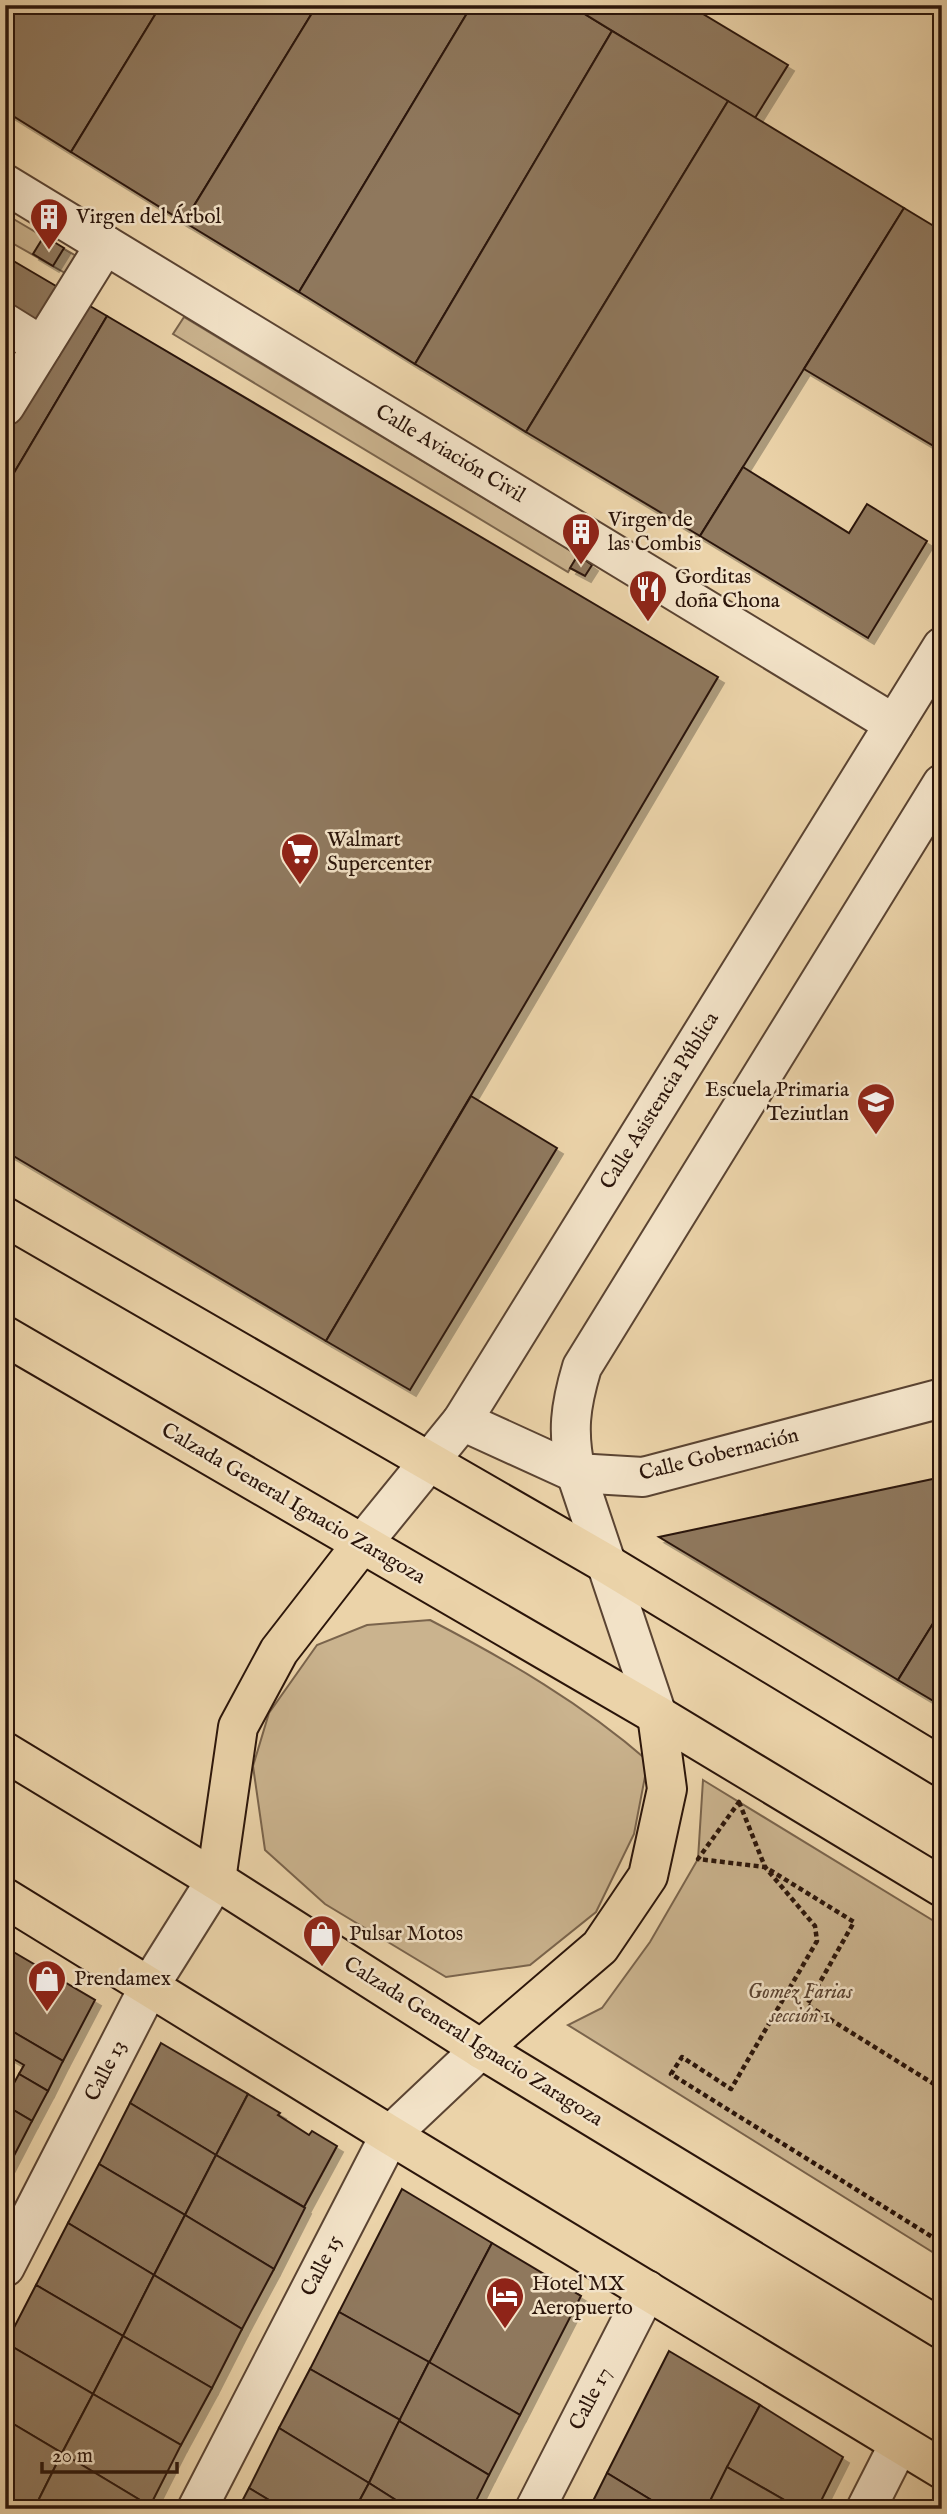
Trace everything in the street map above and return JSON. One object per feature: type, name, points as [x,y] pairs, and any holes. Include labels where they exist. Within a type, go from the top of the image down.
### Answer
[{"type":"main road","points":[[5,1217],[605,1563],[942,1767]]},
{"type":"main road","name":"Calzada General Ignacio Zaragoza","points":[[5,1336],[657,1715],[942,1887]]},
{"type":"main road","points":[[216,1880],[238,1727],[279,1651],[362,1544]]},
{"type":"main road","points":[[481,2049],[600,1947],[648,1876],[667,1789],[657,1715]]},
{"type":"main road","name":"Calzada General Ignacio Zaragoza","points":[[5,1752],[216,1880],[481,2049],[942,2329]]},
{"type":"main road","points":[[5,1898],[942,2469]]},
{"type":"street","name":"Calle Aviación Civil","points":[[5,184],[894,724]]},
{"type":"street","points":[[5,406],[105,245]]},
{"type":"street","points":[[5,323],[42,346]]},
{"type":"street","name":"Calle Asistencia Pública","points":[[362,1544],[462,1421],[942,647]]},
{"type":"street","points":[[657,1715],[605,1563],[569,1443],[572,1400],[582,1367],[942,784]]},
{"type":"street","name":"Calle Gobernación","points":[[462,1421],[576,1473],[643,1477],[942,1398]]},
{"type":"street","name":"Calle 13","points":[[5,2267],[150,1985],[216,1880]]},
{"type":"street","name":"Calle 15","points":[[197,2509],[390,2134],[481,2049]]},
{"type":"street","name":"Calle 17","points":[[535,2509],[647,2290]]},
{"type":"street","points":[[866,2509],[899,2444]]},
{"type":"path","points":[[942,2089],[807,2005],[854,1922],[765,1867],[698,1859],[739,1802],[765,1867],[815,1926],[817,1941],[731,2088],[682,2057],[671,2074],[942,2243]]},
{"type":"green space","points":[[5,214],[83,260],[72,277],[5,239]]},
{"type":"green space","points":[[184,317],[578,555],[568,572],[173,334]]},
{"type":"green space","points":[[430,1620],[544,1684],[648,1761],[634,1834],[596,1912],[530,1965],[446,1977],[325,1904],[265,1850],[253,1766],[269,1713],[317,1645],[367,1625]]},
{"type":"green space","name":"Gomez Farias sección 1","points":[[703,1780],[942,1926],[942,2258],[568,2025],[602,2008],[650,1942],[698,1859]]},
{"type":"building","points":[[5,5],[161,5],[71,152],[5,111]]},
{"type":"building","points":[[161,5],[317,5],[184,222],[71,152]]},
{"type":"building","points":[[317,5],[472,5],[299,292],[184,222]]},
{"type":"building","points":[[472,5],[570,5],[612,31],[415,364],[299,292]]},
{"type":"building","points":[[570,5],[688,5],[788,65],[755,118]]},
{"type":"building","points":[[612,31],[728,101],[526,432],[415,364]]},
{"type":"building","points":[[728,101],[904,208],[700,536],[526,432]]},
{"type":"building","points":[[904,208],[942,231],[942,451],[804,369]]},
{"type":"building","name":"Virgen del Árbol","points":[[44,236],[64,248],[53,266],[33,254]]},
{"type":"building","points":[[5,256],[107,316],[5,488]]},
{"type":"building","name":"Walmart Supercenter","points":[[107,316],[718,677],[326,1341],[5,1151],[5,488]]},
{"type":"building","points":[[743,467],[849,533],[867,504],[927,541],[868,638],[700,536]]},
{"type":"building","name":"Virgen de las Combis","points":[[578,555],[592,565],[585,576],[570,568]]},
{"type":"building","points":[[471,1096],[557,1148],[410,1390],[326,1341]]},
{"type":"building","points":[[942,1477],[942,1609],[898,1680],[659,1537]]},
{"type":"building","points":[[942,1609],[942,1706],[898,1680]]},
{"type":"building","name":"Prendamex","points":[[5,1947],[95,2000],[63,2061],[5,2027]]},
{"type":"building","points":[[5,2027],[63,2061],[48,2091],[19,2074],[24,2065],[5,2054]]},
{"type":"building","points":[[161,2043],[248,2094],[216,2155],[130,2103]]},
{"type":"building","points":[[19,2074],[48,2091],[32,2121],[5,2105],[5,2077],[14,2083]]},
{"type":"building","points":[[248,2094],[309,2135],[312,2131],[337,2146],[304,2207],[216,2155]]},
{"type":"building","points":[[130,2103],[216,2155],[185,2215],[99,2164]]},
{"type":"building","points":[[5,2105],[32,2121],[5,2173]]},
{"type":"building","points":[[216,2155],[305,2208],[274,2269],[185,2215]]},
{"type":"building","points":[[99,2164],[185,2215],[154,2275],[68,2223]]},
{"type":"building","points":[[402,2189],[492,2243],[429,2363],[339,2312]]},
{"type":"building","points":[[185,2215],[274,2269],[242,2329],[154,2275]]},
{"type":"building","points":[[68,2223],[154,2275],[123,2336],[36,2285]]},
{"type":"building","name":"Hotel MX Aeropuerto","points":[[492,2243],[581,2296],[520,2415],[429,2363]]},
{"type":"building","points":[[154,2275],[242,2329],[212,2388],[123,2336]]},
{"type":"building","points":[[36,2285],[123,2336],[93,2394],[6,2343]]},
{"type":"building","points":[[339,2312],[429,2362],[400,2420],[310,2369]]},
{"type":"building","points":[[123,2336],[212,2388],[181,2445],[93,2394]]},
{"type":"building","points":[[6,2343],[93,2394],[62,2453],[5,2419]]},
{"type":"building","points":[[669,2351],[760,2405],[706,2509],[666,2509],[607,2473]]},
{"type":"building","points":[[429,2362],[520,2415],[489,2475],[399,2421]]},
{"type":"building","points":[[310,2369],[400,2420],[369,2483],[279,2428]]},
{"type":"building","points":[[93,2394],[181,2445],[150,2506],[62,2453]]},
{"type":"building","points":[[760,2405],[843,2457],[817,2509],[800,2509],[727,2467]]},
{"type":"building","points":[[5,2419],[62,2453],[34,2509],[24,2509],[5,2498]]},
{"type":"building","points":[[399,2421],[489,2475],[472,2509],[410,2509],[369,2483]]},
{"type":"building","points":[[279,2428],[369,2483],[355,2509],[284,2509],[249,2488]]},
{"type":"building","points":[[62,2453],[150,2506],[148,2509],[34,2509]]},
{"type":"building","points":[[727,2467],[800,2509],[706,2509]]},
{"type":"building","points":[[607,2473],[666,2509],[589,2509]]},
{"type":"building","points":[[369,2483],[410,2509],[355,2509]]},
{"type":"building","points":[[249,2488],[284,2509],[238,2509]]},
{"type":"place","name":"Virgen del Árbol","points":[[49,251]]},
{"type":"place","name":"Virgen de las Combis","points":[[581,566]]},
{"type":"place","name":"Gorditas doña Chona","points":[[648,623]]},
{"type":"place","name":"Walmart Supercenter","points":[[300,886]]},
{"type":"place","name":"Escuela Primaria Teziutlan","points":[[876,1136]]},
{"type":"place","name":"Pulsar Motos","points":[[322,1968]]},
{"type":"place","name":"Prendamex","points":[[47,2013]]},
{"type":"place","name":"Hotel MX Aeropuerto","points":[[505,2330]]}]
